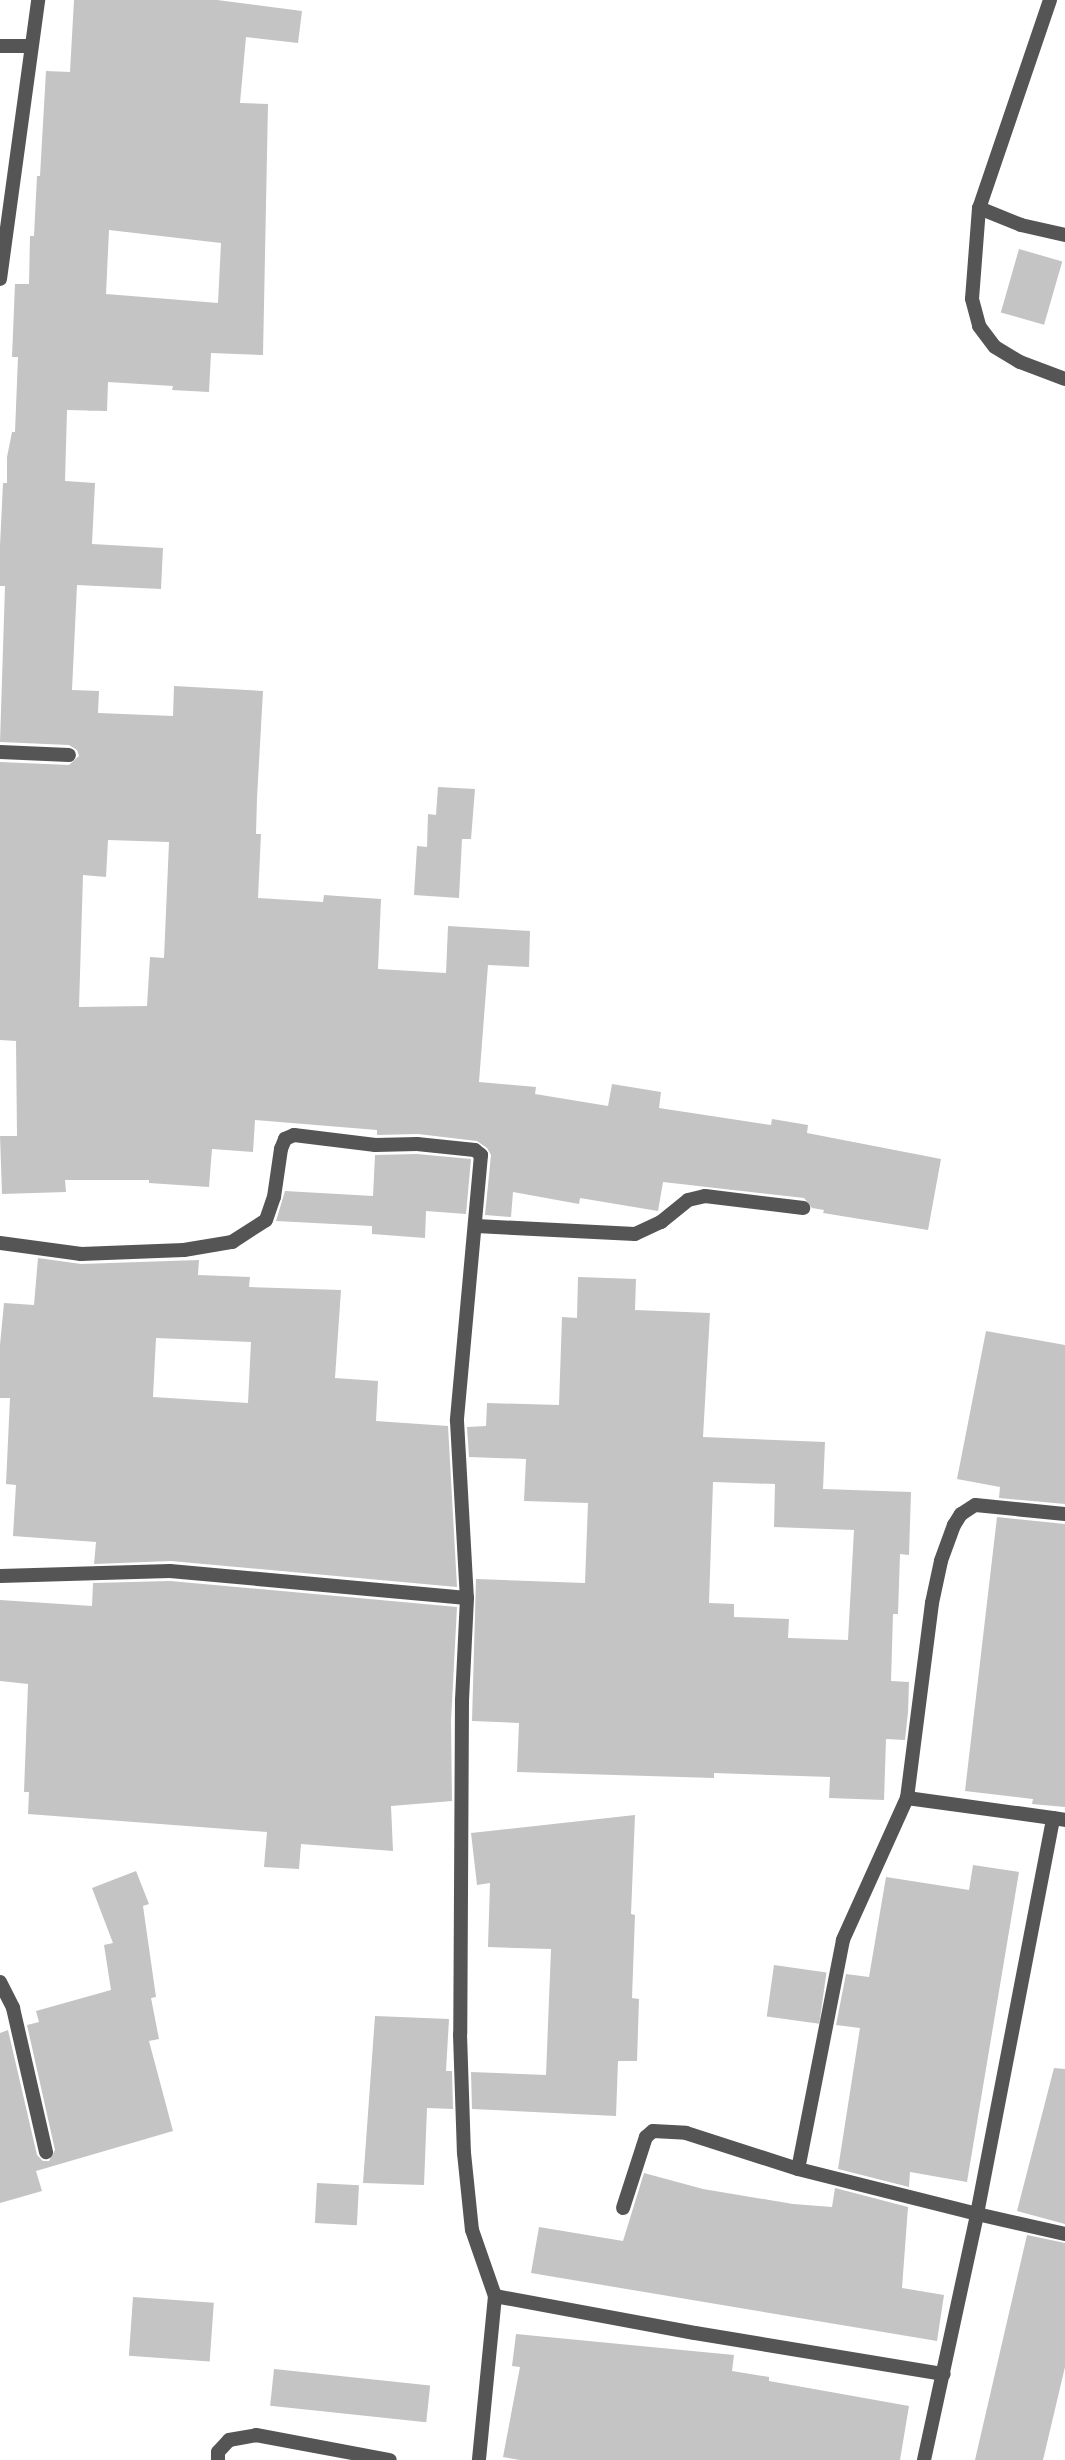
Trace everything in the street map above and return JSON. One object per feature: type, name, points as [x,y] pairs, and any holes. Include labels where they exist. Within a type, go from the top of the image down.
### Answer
[{"type":"street","points":[[0,279],[38,0]]},
{"type":"street","points":[[1050,0],[979,208],[972,299],[979,326],[995,347],[1020,362],[1065,379]]},
{"type":"street","points":[[0,46],[30,46]]},
{"type":"street","points":[[979,208],[1021,225],[1065,235]]},
{"type":"street","points":[[0,752],[69,755]]},
{"type":"street","points":[[0,1243],[81,1254],[184,1250],[232,1242],[266,1220],[274,1197],[281,1149],[285,1139],[294,1135],[376,1145],[417,1144],[475,1150],[482,1161],[457,1422],[467,1598],[462,1713],[460,2034],[464,2153],[472,2230],[495,2296],[479,2460]]},
{"type":"street","points":[[476,1226],[635,1234],[661,1222],[688,1200],[705,1196],[803,1208]]},
{"type":"street","points":[[798,2169],[843,1940],[907,1798],[932,1603],[941,1561],[954,1525],[961,1514],[975,1505],[1065,1514]]},
{"type":"street","points":[[0,1576],[170,1571],[467,1598]]},
{"type":"street","points":[[907,1798],[1059,1819],[924,2460]]},
{"type":"street","points":[[0,1982],[13,2008],[46,2152]]},
{"type":"street","points":[[623,2208],[646,2137],[653,2131],[686,2133],[798,2169],[1065,2234]]},
{"type":"street","points":[[495,2296],[695,2333],[944,2374]]},
{"type":"street","points":[[218,2460],[218,2452],[229,2440],[256,2435],[390,2460]]},
{"type":"building","points":[[74,0],[217,0],[302,11],[298,43],[246,37],[240,103],[268,104],[263,355],[211,353],[209,392],[172,390],[173,386],[108,382],[107,411],[67,410],[65,481],[95,483],[92,544],[163,548],[161,589],[77,585],[72,690],[99,691],[98,713],[173,716],[174,686],[263,691],[256,834],[261,834],[258,898],[323,902],[324,895],[381,899],[378,969],[446,973],[448,926],[530,931],[529,967],[488,965],[479,1082],[536,1087],[535,1094],[608,1106],[612,1084],[661,1092],[659,1108],[771,1125],[772,1119],[808,1125],[807,1133],[941,1159],[928,1230],[823,1213],[824,1210],[812,1208],[804,1198],[663,1182],[658,1211],[580,1198],[579,1204],[513,1192],[511,1217],[485,1215],[491,1155],[487,1148],[477,1141],[418,1134],[377,1135],[377,1130],[255,1120],[253,1152],[212,1149],[209,1187],[149,1183],[149,1180],[65,1180],[66,1192],[2,1194],[0,1136],[17,1136],[16,1041],[0,1040],[0,762],[69,765],[79,756],[77,750],[69,745],[0,742],[5,586],[0,586],[0,546],[3,483],[7,483],[7,457],[12,432],[15,432],[18,357],[12,357],[15,284],[29,284],[30,236],[34,236],[37,176],[40,176],[46,71],[70,72]],"holes":[[[109,230],[221,243],[218,303],[106,294]],[[108,840],[169,842],[164,958],[150,957],[147,1006],[79,1007],[83,875],[106,877]]]},
{"type":"building","points":[[1019,249],[1062,261],[1044,325],[1001,312]]},
{"type":"building","points":[[438,787],[475,789],[471,839],[462,839],[459,898],[414,895],[417,846],[427,847],[428,814],[436,815]]},
{"type":"building","points":[[417,1154],[471,1159],[466,1214],[426,1211],[425,1238],[372,1234],[372,1226],[276,1221],[285,1191],[373,1196],[375,1155]]},
{"type":"building","points":[[38,1258],[81,1264],[199,1260],[198,1275],[250,1277],[249,1287],[341,1290],[335,1378],[378,1381],[376,1421],[448,1426],[457,1587],[171,1561],[94,1564],[96,1542],[13,1536],[16,1485],[6,1484],[10,1398],[0,1398],[0,1345],[4,1303],[34,1305]],"holes":[[[156,1338],[251,1342],[248,1403],[153,1397]]]},
{"type":"building","points":[[578,1277],[636,1279],[635,1310],[710,1313],[703,1437],[825,1442],[823,1489],[911,1492],[909,1555],[900,1554],[898,1614],[893,1614],[891,1681],[909,1682],[908,1712],[905,1740],[886,1739],[884,1800],[829,1798],[830,1777],[714,1773],[714,1778],[517,1772],[519,1723],[472,1721],[476,1579],[585,1583],[588,1503],[524,1501],[526,1459],[469,1457],[467,1427],[486,1426],[487,1403],[559,1405],[562,1317],[577,1318]],"holes":[[[713,1482],[775,1484],[774,1527],[854,1530],[848,1640],[788,1638],[789,1619],[734,1617],[734,1604],[709,1603]]]},
{"type":"building","points":[[986,1331],[1065,1345],[1065,1504],[999,1498],[1000,1487],[957,1479]]},
{"type":"building","points":[[997,1517],[1065,1524],[1065,1807],[1032,1804],[1033,1799],[965,1791]]},
{"type":"building","points":[[170,1581],[457,1607],[451,1721],[452,1801],[391,1806],[393,1851],[301,1844],[299,1869],[264,1867],[267,1832],[28,1814],[29,1792],[24,1792],[28,1684],[0,1681],[0,1600],[92,1606],[93,1583]]},
{"type":"building","points":[[635,1815],[631,1914],[635,1915],[632,1998],[639,1999],[637,2061],[618,2061],[616,2116],[472,2109],[471,2072],[546,2075],[551,1949],[488,1947],[490,1883],[477,1885],[471,1833]]},
{"type":"building","points":[[973,1865],[1019,1872],[967,2182],[910,2172],[909,2187],[838,2169],[860,2028],[836,2025],[846,1974],[869,1977],[886,1877],[969,1890]]},
{"type":"building","points":[[136,1871],[149,1904],[143,1906],[156,1997],[151,1998],[159,2039],[149,2041],[173,2131],[36,2171],[42,2191],[0,2203],[0,2033],[8,2030],[37,2155],[43,2161],[49,2161],[55,2150],[27,2025],[39,2022],[36,2011],[111,1990],[104,1945],[113,1943],[92,1888]]},
{"type":"building","points":[[774,1965],[826,1972],[819,2024],[767,2016]]},
{"type":"building","points":[[375,2016],[449,2019],[446,2071],[452,2071],[453,2109],[427,2108],[424,2185],[363,2183]]},
{"type":"building","points":[[1054,2068],[1065,2069],[1065,2224],[1017,2211]]},
{"type":"building","points":[[644,2173],[703,2189],[793,2204],[832,2207],[835,2188],[908,2207],[902,2288],[944,2295],[937,2341],[531,2273],[539,2227],[623,2241]]},
{"type":"building","points":[[317,2183],[359,2185],[357,2225],[315,2223]]},
{"type":"building","points":[[1027,2235],[1065,2243],[1065,2367],[1043,2460],[975,2460]]},
{"type":"building","points":[[133,2297],[214,2303],[210,2362],[129,2356]]},
{"type":"building","points":[[516,2334],[734,2355],[732,2371],[769,2377],[769,2381],[909,2406],[900,2460],[520,2460],[503,2457],[520,2367],[512,2366]]},
{"type":"building","points":[[274,2369],[430,2385],[426,2422],[270,2406]]}]
